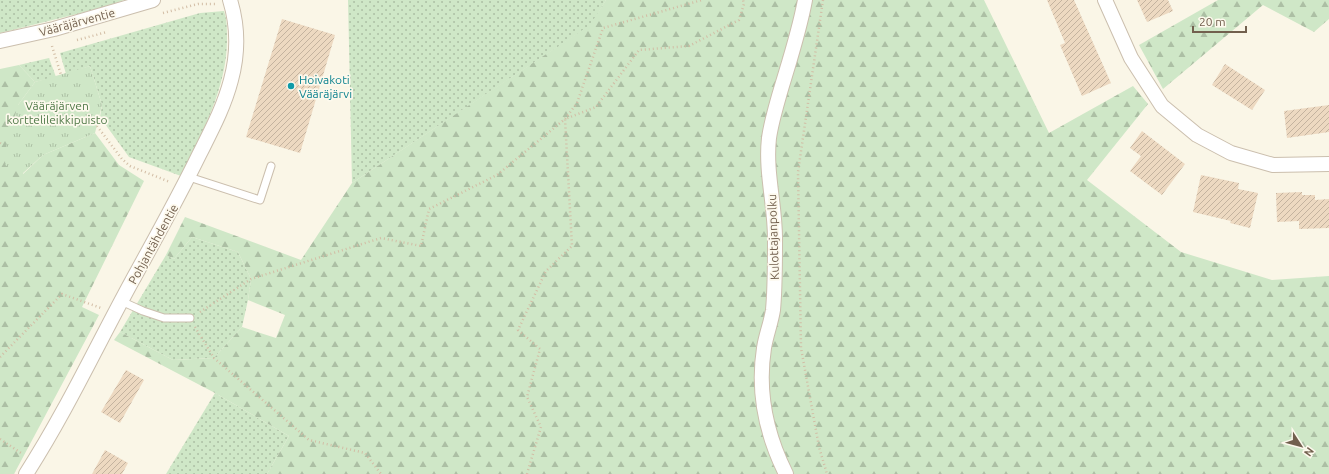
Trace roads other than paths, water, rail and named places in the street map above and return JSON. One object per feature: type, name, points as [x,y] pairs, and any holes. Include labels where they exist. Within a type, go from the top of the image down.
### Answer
[{"type":"street","name":"Vääräjärventie","points":[[0,42],[54,29],[153,0]]},
{"type":"street","name":"Pohjantähdentie","points":[[26,474],[62,413],[176,202],[216,120],[231,81],[237,49],[234,16],[230,0]]},
{"type":"street","name":"Kulottajanpolku","points":[[786,474],[770,433],[762,400],[761,369],[764,346],[773,312],[775,283],[775,226],[768,150],[775,109],[805,0]]},
{"type":"street","points":[[1105,0],[1131,58],[1162,106],[1197,135],[1232,153],[1273,164],[1329,164]]},
{"type":"lane","points":[[186,182],[260,200],[271,166]]},
{"type":"lane","points":[[118,307],[143,311],[164,318],[190,318]]},
{"type":"place","name":"Hoivakoti Vääräjärvi","points":[[291,86]]},
{"type":"park label","name":"Vääräjärven korttelileikkipuisto","points":[[57,112]]}]
